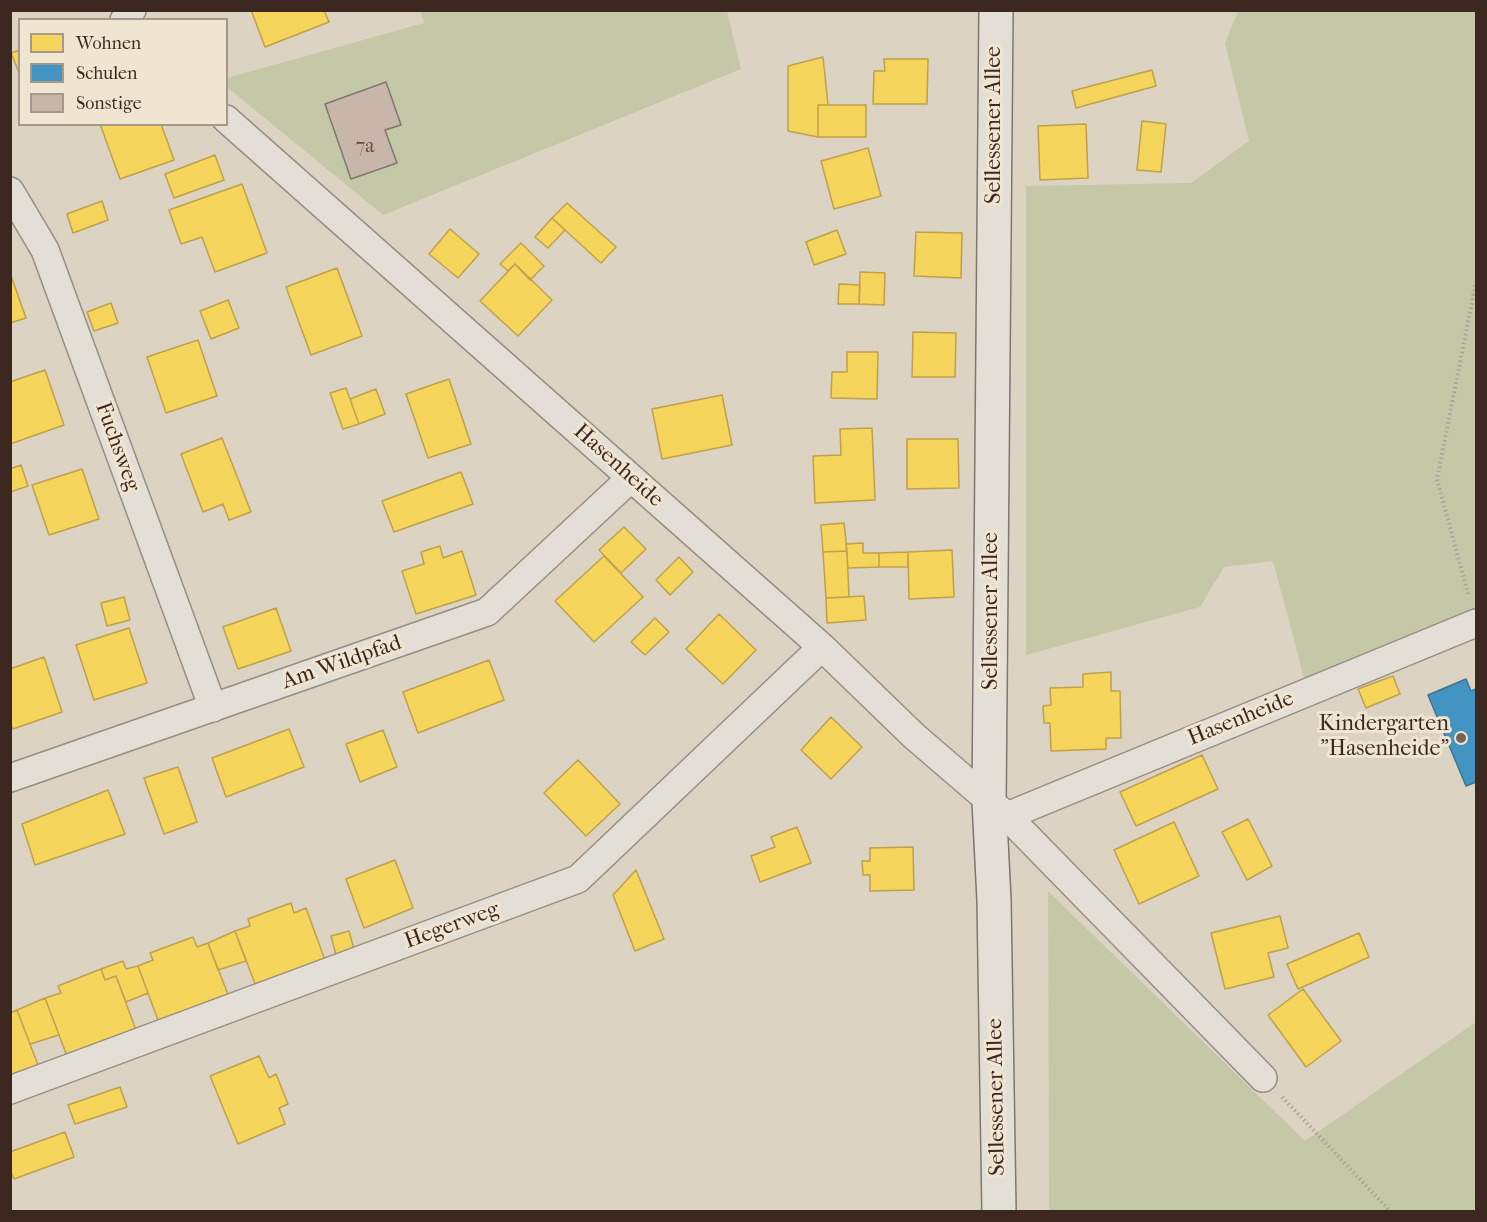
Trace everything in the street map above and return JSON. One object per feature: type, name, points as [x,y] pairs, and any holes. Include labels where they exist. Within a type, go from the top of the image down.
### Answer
[{"type":"main road","name":"Sellessener Allee","points":[[996,10],[998,808],[994,900],[999,1212]]},
{"type":"street","name":"Hasenheide","points":[[228,121],[822,647],[914,736],[998,808],[1263,1077]]},
{"type":"street","name":"Fuchsweg","points":[[10,191],[45,250],[213,708]]},
{"type":"street","name":"Am Wildpfad","points":[[10,778],[487,612],[631,478]]},
{"type":"street","name":"Hasenheide","points":[[998,808],[1476,623]]},
{"type":"street","name":"Hegerweg","points":[[10,1090],[578,879],[822,647]]},
{"type":"path","points":[[1476,282],[1437,479],[1476,623]]},
{"type":"path","points":[[1263,1077],[1391,1212]]},
{"type":"green space","points":[[420,10],[727,11],[741,69],[383,215],[228,88],[228,78],[424,23]]},
{"type":"green space","points":[[1238,11],[1476,11],[1476,616],[1306,685],[1273,561],[1224,567],[1200,607],[1026,655],[1026,186],[1191,183],[1249,141],[1225,43]]},
{"type":"green space","points":[[1048,891],[1305,1141],[1476,1022],[1476,1211],[1049,1211]]},
{"type":"building: Wohnen","points":[[251,10],[324,10],[329,22],[265,47]]},
{"type":"building: Wohnen","points":[[18,51],[18,70],[11,53]]},
{"type":"building: Wohnen","points":[[823,57],[828,105],[818,105],[818,137],[788,131],[788,66]]},
{"type":"building: Wohnen","points":[[884,59],[928,59],[927,104],[873,104],[874,71],[885,71]]},
{"type":"building: Wohnen","points":[[1152,70],[1156,86],[1076,108],[1072,91]]},
{"type":"building: Wohnen","points":[[818,105],[866,105],[866,137],[818,137]]},
{"type":"building: Wohnen","points":[[1142,121],[1166,124],[1161,172],[1137,170]]},
{"type":"building: Wohnen","points":[[1086,124],[1088,178],[1040,180],[1038,126]]},
{"type":"building: Wohnen","points":[[101,126],[162,126],[174,160],[120,179]]},
{"type":"building: Wohnen","points":[[868,148],[881,196],[834,209],[821,161]]},
{"type":"building: Wohnen","points":[[215,155],[224,180],[174,198],[165,174]]},
{"type":"building: Wohnen","points":[[242,184],[267,253],[215,272],[202,237],[181,244],[169,210]]},
{"type":"building: Wohnen","points":[[102,201],[108,220],[73,233],[67,214]]},
{"type":"building: Wohnen","points":[[567,203],[616,247],[601,263],[552,218]]},
{"type":"building: Wohnen","points":[[552,218],[565,230],[548,248],[535,237]]},
{"type":"building: Wohnen","points":[[450,229],[479,254],[458,278],[429,254]]},
{"type":"building: Wohnen","points":[[837,230],[846,254],[814,265],[806,242]]},
{"type":"building: Wohnen","points":[[916,232],[962,233],[961,278],[914,276]]},
{"type":"building: Wohnen","points":[[521,243],[544,266],[530,280],[515,264],[508,271],[500,264]]},
{"type":"building: Wohnen","points":[[515,264],[552,300],[518,336],[480,301]]},
{"type":"building: Wohnen","points":[[337,268],[362,336],[311,355],[286,287]]},
{"type":"building: Wohnen","points":[[860,272],[885,273],[884,305],[859,304]]},
{"type":"building: Wohnen","points":[[10,273],[26,318],[10,323]]},
{"type":"building: Wohnen","points":[[839,284],[860,285],[859,304],[838,304]]},
{"type":"building: Wohnen","points":[[228,300],[239,328],[211,339],[200,311]]},
{"type":"building: Wohnen","points":[[111,303],[118,323],[94,331],[87,312]]},
{"type":"building: Wohnen","points":[[913,332],[956,333],[955,377],[912,377]]},
{"type":"building: Wohnen","points":[[198,340],[217,396],[166,413],[147,357]]},
{"type":"building: Wohnen","points":[[847,352],[878,352],[877,399],[831,398],[832,372],[847,372]]},
{"type":"building: Wohnen","points":[[45,370],[64,425],[10,444],[10,382]]},
{"type":"building: Wohnen","points":[[449,379],[471,444],[428,458],[406,394]]},
{"type":"building: Wohnen","points":[[346,388],[359,424],[343,429],[330,393]]},
{"type":"building: Wohnen","points":[[376,389],[385,414],[359,424],[350,399]]},
{"type":"building: Wohnen","points":[[722,395],[732,445],[662,459],[652,409]]},
{"type":"building: Wohnen","points":[[872,428],[875,500],[815,503],[813,456],[841,455],[840,429]]},
{"type":"building: Wohnen","points":[[222,438],[251,512],[229,520],[223,504],[203,512],[181,454]]},
{"type":"building: Wohnen","points":[[907,439],[958,439],[959,488],[907,489]]},
{"type":"building: Wohnen","points":[[21,465],[28,486],[10,492],[10,469]]},
{"type":"building: Wohnen","points":[[82,469],[99,519],[49,535],[32,485]]},
{"type":"building: Wohnen","points":[[461,472],[473,504],[394,532],[382,501]]},
{"type":"building: Wohnen","points":[[844,523],[847,551],[823,552],[821,525]]},
{"type":"building: Wohnen","points":[[624,527],[646,549],[621,573],[599,550]]},
{"type":"building: Wohnen","points":[[863,543],[863,553],[879,553],[879,567],[848,568],[846,544]]},
{"type":"building: Wohnen","points":[[440,546],[443,558],[462,551],[476,595],[416,614],[402,571],[424,564],[421,552]]},
{"type":"building: Wohnen","points":[[952,550],[954,597],[909,599],[908,552]]},
{"type":"building: Wohnen","points":[[847,551],[849,597],[826,598],[823,552]]},
{"type":"building: Wohnen","points":[[908,552],[908,567],[879,567],[879,553]]},
{"type":"building: Wohnen","points":[[604,556],[643,597],[594,642],[555,601]]},
{"type":"building: Wohnen","points":[[679,557],[693,572],[670,595],[656,580]]},
{"type":"building: Wohnen","points":[[864,596],[866,620],[827,623],[826,598]]},
{"type":"building: Wohnen","points":[[124,597],[130,620],[107,626],[101,603]]},
{"type":"building: Wohnen","points":[[276,608],[291,651],[238,669],[223,627]]},
{"type":"building: Wohnen","points":[[719,614],[756,650],[723,684],[686,649]]},
{"type":"building: Wohnen","points":[[655,618],[669,632],[645,655],[631,642]]},
{"type":"building: Wohnen","points":[[129,628],[147,683],[94,700],[76,645]]},
{"type":"building: Wohnen","points":[[44,657],[62,712],[13,729],[10,722],[10,669]]},
{"type":"building: Wohnen","points":[[489,660],[504,700],[418,733],[403,692]]},
{"type":"building: Wohnen","points":[[1111,672],[1111,691],[1120,691],[1121,738],[1106,738],[1106,749],[1051,751],[1050,723],[1044,723],[1043,706],[1051,705],[1050,688],[1083,687],[1083,674]]},
{"type":"building: Wohnen","points":[[1393,676],[1400,694],[1366,708],[1358,689]]},
{"type":"building: Wohnen","points":[[831,717],[862,747],[831,779],[801,750]]},
{"type":"building: Wohnen","points":[[289,729],[304,767],[226,797],[212,758]]},
{"type":"building: Wohnen","points":[[383,730],[397,767],[360,782],[346,744]]},
{"type":"building: Wohnen","points":[[1202,755],[1218,789],[1136,826],[1120,792]]},
{"type":"building: Wohnen","points":[[578,760],[620,804],[586,836],[544,793]]},
{"type":"building: Wohnen","points":[[178,767],[197,822],[164,834],[144,778]]},
{"type":"building: Wohnen","points":[[108,790],[125,834],[35,865],[22,824]]},
{"type":"building: Wohnen","points":[[1248,819],[1272,866],[1247,880],[1222,832]]},
{"type":"building: Wohnen","points":[[1174,822],[1199,876],[1139,904],[1114,850]]},
{"type":"building: Wohnen","points":[[797,827],[811,863],[760,882],[751,856],[775,847],[771,837]]},
{"type":"building: Wohnen","points":[[913,847],[914,890],[870,891],[870,875],[863,875],[862,861],[870,861],[870,848]]},
{"type":"building: Wohnen","points":[[395,860],[413,908],[364,928],[346,879]]},
{"type":"building: Wohnen","points":[[636,870],[664,939],[635,951],[613,895]]},
{"type":"building: Wohnen","points":[[291,903],[294,913],[306,908],[326,963],[257,989],[235,931],[250,926],[248,919]]},
{"type":"building: Wohnen","points":[[1280,916],[1288,948],[1268,953],[1274,977],[1225,989],[1211,933]]},
{"type":"building: Wohnen","points":[[235,931],[246,961],[218,970],[208,943]]},
{"type":"building: Wohnen","points":[[349,931],[355,953],[337,959],[331,936]]},
{"type":"building: Wohnen","points":[[1359,933],[1369,957],[1298,989],[1287,964]]},
{"type":"building: Wohnen","points":[[193,937],[197,947],[208,943],[229,997],[159,1023],[138,966],[153,960],[150,953]]},
{"type":"building: Wohnen","points":[[123,961],[126,969],[138,966],[148,993],[126,1002],[116,976],[105,980],[101,969]]},
{"type":"building: Wohnen","points":[[101,969],[105,980],[116,976],[136,1030],[67,1056],[45,998],[61,993],[58,986]]},
{"type":"building: Wohnen","points":[[1303,989],[1341,1041],[1306,1067],[1268,1015]]},
{"type":"building: Wohnen","points":[[45,998],[59,1035],[30,1044],[17,1010]]},
{"type":"building: Wohnen","points":[[17,1010],[38,1065],[10,1075],[10,1013]]},
{"type":"building: Wohnen","points":[[259,1056],[269,1078],[276,1074],[288,1104],[279,1108],[285,1124],[238,1144],[210,1076]]},
{"type":"building: Wohnen","points":[[120,1087],[127,1107],[75,1124],[68,1105]]},
{"type":"building: Wohnen","points":[[65,1132],[74,1157],[14,1179],[10,1170],[10,1152]]},
{"type":"building: Schulen","name":"Kindergarten \"Hasenheide\"","points":[[1466,679],[1471,691],[1476,689],[1476,782],[1466,786],[1428,695]]},
{"type":"building: Sonstige","points":[[386,82],[401,125],[385,130],[397,163],[351,179],[325,104]]},
{"type":"place","name":"Kindergarten \"Hasenheide\"","points":[[1461,738]]}]
